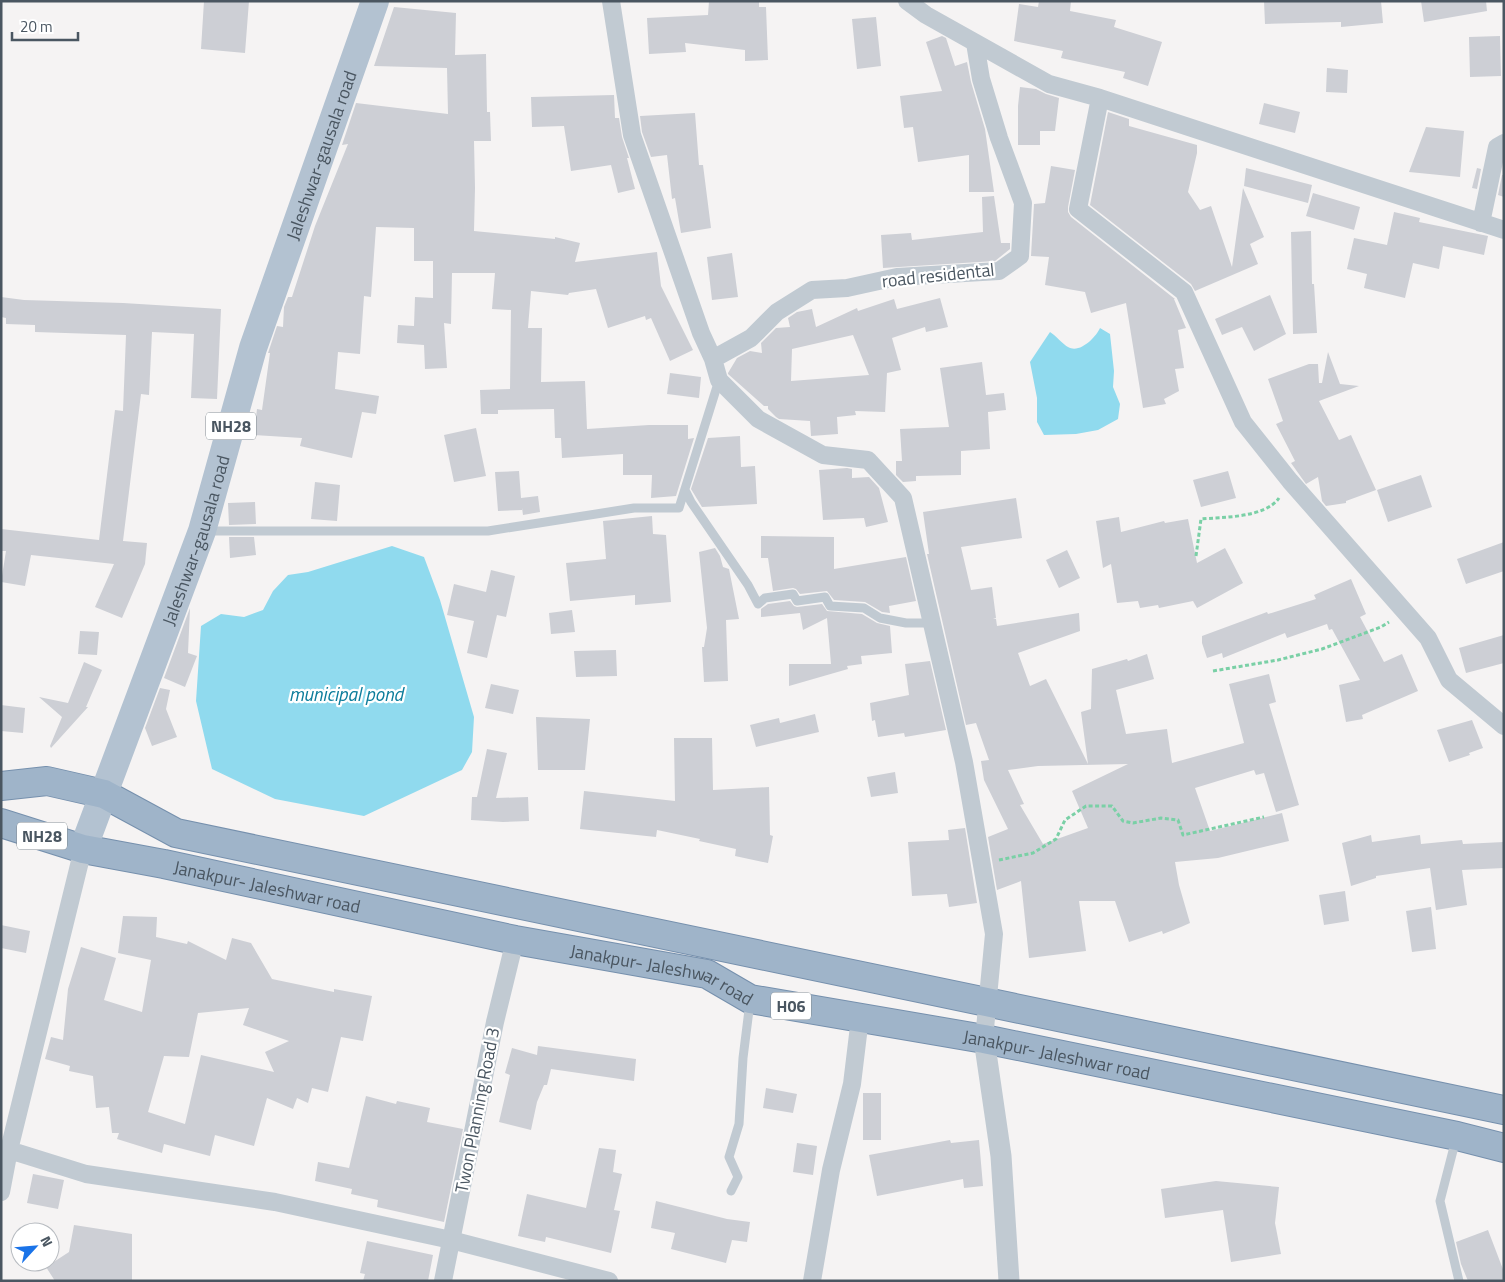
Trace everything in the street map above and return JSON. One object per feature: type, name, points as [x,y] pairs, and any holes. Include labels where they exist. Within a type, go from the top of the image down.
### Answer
[{"type":"highway","points":[[1,786],[46,781],[104,794]]},
{"type":"highway","name":"H06","points":[[104,794],[176,833],[1504,1110]]},
{"type":"highway","name":"NH28","points":[[1,823],[83,849]]},
{"type":"highway","name":"Janakpur- Jaleshwar road","points":[[83,849],[164,864],[516,940],[707,974],[750,999],[984,1039],[1457,1136],[1504,1148]]},
{"type":"main road","name":"Jaleshwar-gausala road","points":[[83,849],[202,531],[253,348],[375,1]]},
{"type":"street","points":[[611,1],[632,135],[701,333],[713,358],[719,380],[758,419],[823,455],[868,460],[903,498],[964,762],[994,934],[984,1039],[1001,1156],[1010,1281]]},
{"type":"street","points":[[907,1],[926,16],[1049,84],[1100,98],[1504,230]]},
{"type":"street","name":"road residental","points":[[713,358],[751,338],[777,312],[812,290],[847,288],[897,277],[999,271],[1020,256],[1023,202],[999,138],[981,79],[975,43]]},
{"type":"street","points":[[1100,98],[1078,209],[1184,292],[1243,422],[1290,481],[1428,638],[1449,680],[1504,726]]},
{"type":"street","points":[[1481,223],[1497,148],[1504,144]]},
{"type":"street","points":[[1,1192],[9,1150],[83,849]]},
{"type":"street","name":"Twon Planning Road 3","points":[[443,1281],[495,1022],[516,940]]},
{"type":"street","points":[[812,1281],[831,1170],[852,1084],[860,1018]]},
{"type":"street","points":[[9,1150],[86,1174],[274,1202],[451,1240],[609,1281]]},
{"type":"lane","points":[[202,531],[488,531],[634,508],[679,508],[719,380]]},
{"type":"lane","points":[[685,490],[690,502],[748,585],[758,604],[765,598],[793,594],[797,601],[825,597],[830,606],[864,608],[880,618],[906,623],[932,623]]},
{"type":"lane","points":[[731,1191],[738,1178],[729,1158],[738,1124],[750,999]]},
{"type":"lane","points":[[1457,1136],[1440,1202],[1459,1281]]},
{"type":"path","points":[[1196,556],[1201,519],[1245,516],[1274,505],[1290,481]]},
{"type":"path","points":[[1213,671],[1278,660],[1322,649],[1381,627],[1407,612]]},
{"type":"path","points":[[981,862],[1033,853],[1056,838],[1065,820],[1086,806],[1112,806],[1123,821],[1133,823],[1161,818],[1178,820],[1183,835],[1264,817]]},
{"type":"water","points":[[1100,328],[1110,334],[1114,371],[1113,387],[1120,404],[1118,419],[1098,430],[1076,434],[1044,435],[1037,422],[1037,398],[1030,362],[1050,332],[1073,349],[1087,344]]},
{"type":"water","name":"municipal pond","points":[[392,546],[424,557],[440,600],[474,717],[472,752],[462,770],[364,816],[275,799],[212,769],[196,701],[201,626],[221,614],[244,617],[263,610],[273,591],[288,575],[308,572]]},
{"type":"building","points":[[204,1],[249,1],[245,53],[201,49]]},
{"type":"building","points":[[709,1],[759,1],[759,7],[766,7],[768,60],[745,61],[745,50],[685,43],[686,52],[649,54],[647,18],[708,15]]},
{"type":"building","points":[[1039,1],[1071,1],[1070,11],[1116,20],[1114,27],[1162,42],[1148,86],[1123,78],[1125,72],[1061,58],[1063,51],[1014,41],[1019,4],[1038,7]]},
{"type":"building","points":[[1264,1],[1381,1],[1383,23],[1341,27],[1341,22],[1265,24]]},
{"type":"building","points":[[1421,1],[1486,1],[1487,11],[1424,22]]},
{"type":"building","points":[[394,7],[456,13],[455,55],[486,54],[487,112],[490,112],[491,141],[474,141],[474,231],[555,239],[555,237],[580,243],[575,262],[657,252],[661,286],[693,350],[670,361],[651,318],[646,320],[645,316],[608,328],[596,289],[569,293],[568,295],[531,291],[528,328],[542,328],[541,382],[585,381],[587,429],[649,425],[688,425],[688,439],[694,438],[676,496],[651,498],[652,475],[623,475],[623,454],[562,458],[561,438],[555,438],[554,409],[498,410],[498,414],[481,414],[480,390],[510,389],[511,310],[492,309],[495,273],[452,273],[451,324],[444,323],[447,368],[425,369],[424,345],[397,343],[398,325],[414,326],[415,297],[433,298],[433,261],[414,261],[414,228],[376,227],[371,297],[364,296],[360,354],[338,352],[335,389],[379,396],[376,414],[362,412],[352,458],[300,446],[302,438],[254,435],[257,409],[262,410],[270,353],[268,353],[277,326],[283,327],[284,307],[288,297],[292,297],[315,226],[348,144],[342,145],[356,103],[448,114],[447,68],[374,66]]},
{"type":"building","points":[[876,17],[881,66],[857,69],[852,19]]},
{"type":"building","points":[[942,36],[946,38],[955,66],[967,62],[985,129],[994,192],[969,192],[969,155],[918,162],[913,127],[904,128],[900,96],[942,91],[926,42]]},
{"type":"building","points":[[1500,36],[1501,76],[1470,77],[1469,37]]},
{"type":"building","points":[[1327,68],[1348,70],[1347,93],[1326,92]]},
{"type":"building","points":[[1020,87],[1036,89],[1059,98],[1055,131],[1040,131],[1040,145],[1018,145]]},
{"type":"building","points":[[614,95],[615,118],[619,118],[635,189],[618,193],[611,165],[571,171],[564,126],[532,127],[531,97]]},
{"type":"building","points":[[1264,103],[1300,112],[1295,133],[1259,124]]},
{"type":"building","points":[[1108,112],[1129,119],[1129,126],[1197,145],[1197,153],[1188,192],[1200,210],[1211,206],[1232,267],[1243,188],[1264,237],[1250,244],[1258,264],[1195,291],[1191,284],[1090,205]]},
{"type":"building","points":[[695,113],[699,165],[703,165],[711,228],[681,233],[675,198],[672,199],[667,155],[651,157],[642,132],[640,116]]},
{"type":"building","points":[[1426,127],[1464,131],[1460,177],[1409,172]]},
{"type":"building","points":[[1051,166],[1075,170],[1068,207],[1071,217],[1175,299],[1186,328],[1178,330],[1184,368],[1175,369],[1179,391],[1164,399],[1166,404],[1143,408],[1126,303],[1091,313],[1085,292],[1045,285],[1049,257],[1031,256],[1034,204],[1045,203]]},
{"type":"building","points":[[1246,168],[1312,185],[1308,203],[1244,186]]},
{"type":"building","points":[[1477,168],[1481,169],[1477,189],[1472,188]]},
{"type":"building","points":[[1502,175],[1504,175],[1504,197],[1498,195]]},
{"type":"building","points":[[1313,193],[1360,207],[1354,230],[1306,216]]},
{"type":"building","points":[[994,196],[1001,243],[1010,243],[1010,249],[995,261],[883,268],[881,235],[911,233],[912,240],[983,232],[982,197]]},
{"type":"building","points":[[1394,212],[1420,218],[1419,222],[1488,236],[1484,255],[1443,246],[1439,269],[1413,263],[1405,298],[1364,288],[1367,274],[1347,269],[1354,238],[1387,245]]},
{"type":"building","points":[[1311,231],[1312,284],[1314,284],[1317,333],[1293,334],[1291,232]]},
{"type":"building","points":[[732,253],[738,297],[712,300],[707,257]]},
{"type":"building","points":[[1270,295],[1286,334],[1254,351],[1242,327],[1222,335],[1215,319]]},
{"type":"building","points":[[1,297],[24,300],[123,303],[221,309],[217,399],[191,398],[194,334],[152,332],[149,395],[141,394],[123,541],[147,543],[145,564],[122,618],[95,607],[114,564],[31,555],[25,586],[1,582],[6,551],[1,551],[1,529],[99,540],[115,410],[123,411],[126,335],[35,332],[35,325],[6,324],[6,318],[1,317]]},
{"type":"building","points":[[940,298],[948,327],[926,332],[925,327],[892,338],[901,370],[887,373],[885,414],[885,412],[855,411],[856,415],[837,417],[838,434],[811,436],[810,421],[779,419],[768,409],[768,406],[764,406],[728,374],[737,358],[750,351],[762,353],[761,343],[776,328],[790,327],[788,318],[797,312],[812,309],[816,327],[857,308],[858,311],[894,299],[897,309]],"holes":[[[853,335],[869,375],[791,381],[792,349]]]},
{"type":"building","points":[[1328,352],[1340,384],[1359,386],[1319,401],[1339,440],[1351,435],[1376,490],[1346,501],[1346,503],[1326,506],[1322,501],[1318,477],[1306,484],[1291,463],[1295,461],[1276,424],[1283,421],[1268,379],[1309,364],[1318,364],[1319,383],[1322,383]]},
{"type":"building","points":[[982,362],[986,395],[1004,393],[1006,410],[988,412],[990,449],[961,451],[961,475],[916,476],[916,481],[903,482],[896,475],[896,461],[902,461],[900,429],[949,427],[940,368]]},
{"type":"building","points":[[670,373],[701,377],[699,398],[667,394]]},
{"type":"building","points":[[476,428],[486,476],[454,482],[444,435]]},
{"type":"building","points":[[740,436],[741,467],[755,466],[757,504],[702,507],[691,489],[708,438]]},
{"type":"building","points":[[852,469],[852,478],[869,477],[879,488],[888,522],[866,527],[864,518],[823,520],[819,470]]},
{"type":"building","points":[[519,471],[521,498],[538,496],[540,512],[523,515],[522,508],[522,510],[498,511],[495,472]]},
{"type":"building","points":[[1228,471],[1236,498],[1201,507],[1193,480]]},
{"type":"building","points":[[1421,475],[1432,507],[1388,522],[1377,490]]},
{"type":"building","points":[[315,482],[340,485],[337,521],[311,519]]},
{"type":"building","points":[[1016,498],[1022,538],[961,547],[971,590],[992,587],[996,618],[993,619],[996,619],[997,626],[1079,613],[1080,631],[1018,653],[1030,686],[1046,679],[1088,764],[1081,712],[1091,709],[1092,669],[1127,659],[1128,661],[1147,654],[1154,679],[1116,690],[1126,734],[1167,729],[1172,763],[1244,743],[1229,684],[1269,674],[1276,702],[1269,704],[1299,805],[1276,812],[1264,773],[1256,775],[1254,770],[1195,788],[1210,831],[1282,813],[1289,841],[1218,858],[1175,862],[1179,885],[1190,923],[1163,934],[1162,931],[1129,942],[1115,901],[1079,901],[1086,951],[1029,958],[1021,881],[997,890],[988,837],[1008,829],[984,780],[981,761],[989,760],[976,723],[966,725],[927,554],[929,554],[923,512]],"holes":[[[1128,764],[1072,791],[1088,828],[1043,844],[1020,805],[1024,804],[1008,770],[1038,766]]]},
{"type":"building","points":[[255,502],[256,524],[229,525],[228,503]]},
{"type":"building","points":[[652,516],[653,534],[666,535],[671,602],[635,605],[635,595],[570,601],[566,563],[606,559],[603,521]]},
{"type":"building","points":[[1119,517],[1121,532],[1164,521],[1165,523],[1188,519],[1197,563],[1225,548],[1243,583],[1197,608],[1193,601],[1159,608],[1158,605],[1140,608],[1138,601],[1117,603],[1111,564],[1103,568],[1096,521]]},
{"type":"building","points":[[761,536],[834,537],[834,569],[906,557],[916,601],[889,606],[890,613],[882,612],[865,602],[834,600],[827,591],[800,594],[793,588],[773,591],[768,558],[761,558]]},
{"type":"building","points":[[229,537],[254,537],[256,555],[230,558]]},
{"type":"building","points":[[1504,542],[1504,571],[1466,584],[1457,559]]},
{"type":"building","points":[[715,548],[720,556],[723,567],[729,569],[739,619],[726,620],[728,681],[704,682],[702,647],[704,647],[707,628],[699,552]]},
{"type":"building","points":[[1067,550],[1080,578],[1059,588],[1046,560]]},
{"type":"building","points":[[491,570],[515,576],[506,617],[497,615],[487,658],[467,653],[474,621],[447,615],[454,584],[486,592]]},
{"type":"building","points":[[1351,579],[1366,614],[1360,617],[1384,662],[1402,654],[1418,691],[1362,715],[1363,719],[1346,722],[1339,685],[1360,680],[1332,629],[1329,630],[1327,624],[1287,638],[1285,633],[1223,658],[1222,653],[1207,658],[1202,643],[1202,636],[1267,612],[1268,614],[1316,599],[1314,595]]},
{"type":"building","points":[[790,601],[797,607],[822,604],[827,611],[862,614],[877,623],[890,626],[892,653],[861,656],[862,664],[847,666],[848,669],[789,686],[789,664],[831,664],[827,618],[803,630],[800,613],[761,617],[761,609],[768,604]]},
{"type":"building","points":[[190,608],[188,653],[197,656],[185,687],[164,678]]},
{"type":"building","points":[[572,610],[575,632],[551,634],[549,613]]},
{"type":"building","points":[[80,631],[99,632],[97,655],[78,654]]},
{"type":"building","points":[[1504,635],[1504,663],[1466,673],[1459,648]]},
{"type":"building","points":[[616,650],[617,676],[576,677],[574,651]]},
{"type":"building","points":[[930,661],[946,730],[905,737],[904,733],[878,737],[875,720],[872,721],[870,703],[909,695],[905,664]]},
{"type":"building","points":[[84,662],[102,670],[86,707],[88,707],[51,748],[50,746],[62,717],[39,697],[68,703]]},
{"type":"building","points":[[491,684],[519,690],[513,714],[485,708]]},
{"type":"building","points":[[160,688],[170,690],[166,709],[177,737],[152,746],[145,728]]},
{"type":"building","points":[[1,705],[25,708],[23,733],[1,731]]},
{"type":"building","points":[[815,714],[819,732],[756,747],[750,725],[779,718],[780,723]]},
{"type":"building","points":[[536,717],[590,719],[585,770],[538,770]]},
{"type":"building","points":[[1472,720],[1483,748],[1469,753],[1470,755],[1449,762],[1437,730]]},
{"type":"building","points":[[674,738],[712,738],[713,790],[769,787],[770,835],[773,836],[768,863],[735,856],[736,849],[657,830],[656,837],[580,829],[584,791],[675,801]]},
{"type":"building","points":[[487,749],[507,753],[496,798],[528,797],[529,821],[471,820],[472,797],[477,797]]},
{"type":"building","points":[[895,772],[898,793],[871,797],[867,777]]},
{"type":"building","points":[[965,828],[977,903],[949,907],[947,894],[912,896],[908,842],[949,840],[948,830]]},
{"type":"building","points":[[1371,835],[1372,842],[1420,835],[1421,844],[1462,840],[1463,844],[1504,842],[1504,868],[1462,870],[1467,905],[1436,910],[1430,868],[1376,876],[1376,878],[1351,886],[1342,843]]},
{"type":"building","points":[[1345,891],[1349,921],[1324,925],[1319,895]]},
{"type":"building","points":[[1431,907],[1436,949],[1412,952],[1406,911]]},
{"type":"building","points":[[123,916],[157,917],[156,937],[187,944],[188,941],[226,960],[232,938],[251,943],[272,979],[334,992],[334,989],[372,996],[363,1041],[341,1037],[328,1092],[312,1088],[308,1103],[297,1098],[293,1109],[267,1098],[254,1146],[215,1135],[210,1156],[164,1144],[162,1153],[117,1139],[119,1133],[112,1133],[109,1107],[96,1108],[93,1076],[69,1071],[70,1066],[45,1059],[51,1037],[63,1040],[68,989],[81,947],[116,958],[104,1000],[142,1012],[151,960],[118,953]],"holes":[[[249,1008],[243,1025],[289,1041],[265,1052],[274,1072],[201,1055],[185,1124],[148,1112],[164,1056],[189,1057],[198,1013]]]},
{"type":"building","points":[[1,925],[30,931],[26,953],[1,948]]},
{"type":"building","points":[[538,1046],[636,1059],[634,1081],[551,1069],[547,1085],[544,1085],[537,1102],[531,1130],[499,1122],[510,1075],[505,1073],[512,1048],[537,1055]]},
{"type":"building","points":[[766,1088],[797,1094],[793,1113],[763,1108]]},
{"type":"building","points":[[863,1093],[881,1093],[881,1140],[863,1140]]},
{"type":"building","points":[[366,1096],[396,1104],[397,1101],[430,1108],[427,1122],[463,1129],[444,1222],[377,1207],[378,1200],[351,1194],[352,1189],[315,1181],[318,1162],[349,1168]]},
{"type":"building","points":[[950,1140],[951,1143],[979,1140],[983,1186],[964,1188],[963,1179],[877,1196],[869,1155]]},
{"type":"building","points":[[797,1143],[817,1146],[813,1175],[793,1172]]},
{"type":"building","points":[[599,1148],[616,1150],[613,1172],[622,1174],[614,1210],[620,1211],[611,1253],[546,1237],[545,1242],[518,1236],[527,1194],[586,1208]]},
{"type":"building","points":[[33,1174],[64,1180],[58,1209],[27,1203]]},
{"type":"building","points":[[1216,1181],[1279,1187],[1275,1223],[1281,1254],[1231,1262],[1223,1210],[1165,1218],[1161,1189]]},
{"type":"building","points":[[656,1201],[727,1219],[750,1222],[747,1242],[732,1240],[726,1263],[671,1249],[675,1233],[651,1228]]},
{"type":"building","points":[[74,1225],[132,1234],[132,1281],[55,1281],[49,1272],[60,1272],[60,1258],[69,1252]]},
{"type":"building","points":[[1488,1230],[1504,1272],[1504,1281],[1468,1281],[1461,1264],[1456,1242]]},
{"type":"building","points":[[367,1241],[433,1255],[428,1281],[363,1281],[365,1274],[360,1273]]}]
